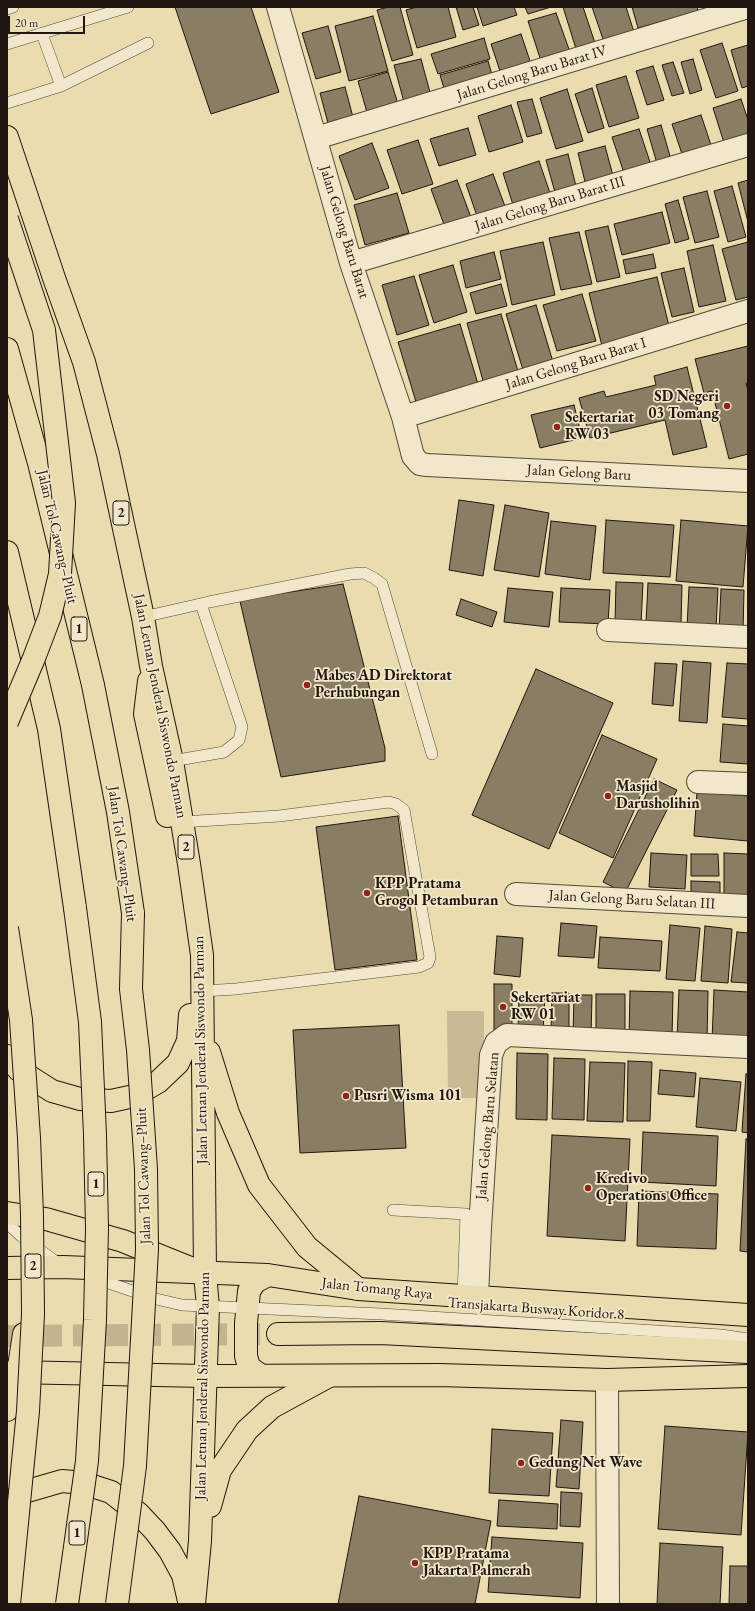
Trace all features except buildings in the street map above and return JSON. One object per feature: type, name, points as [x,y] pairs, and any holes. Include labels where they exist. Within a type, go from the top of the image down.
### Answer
[{"type":"main road","name":"Jalan Letnan Jenderal Siswondo Parman","points":[[7,137],[84,362],[108,454],[172,761],[190,864],[202,955],[205,1274],[208,1307],[200,1541],[194,1604]]},
{"type":"main road","points":[[7,219],[44,330],[64,503],[60,574],[50,616],[7,722]]},
{"type":"main road","name":"Jalan Tol Cawang–Pluit","points":[[7,348],[40,463],[93,685],[118,812],[133,913],[131,989],[138,1050],[146,1169],[147,1249],[135,1466],[117,1604]]},
{"type":"main road","name":"1","points":[[7,552],[49,730],[90,1022],[97,1228],[95,1320],[87,1461],[67,1604]]},
{"type":"main road","points":[[7,1056],[19,1070],[52,1091],[80,1099],[111,1101],[134,1096],[158,1082],[178,1063],[188,1041],[191,992],[181,905],[168,823],[145,714],[151,666]]},
{"type":"main road","name":"2","points":[[7,928],[21,1020],[32,1215],[34,1314],[28,1411],[9,1604]]},
{"type":"main road","points":[[202,1030],[228,1113],[259,1185],[307,1247],[358,1289]]},
{"type":"main road","points":[[7,1213],[46,1219],[123,1241],[205,1274]]},
{"type":"main road","points":[[7,1410],[12,1372],[35,1267]]},
{"type":"main road","name":"Jalan Tomang Raya","points":[[7,1268],[63,1267],[205,1274],[268,1275],[358,1289],[748,1315]]},
{"type":"main road","points":[[260,1375],[249,1367],[246,1356],[245,1340],[249,1290],[255,1282],[268,1275]]},
{"type":"main road","points":[[278,1334],[380,1333],[748,1352]]},
{"type":"main road","points":[[12,1372],[205,1376],[439,1375],[607,1380],[748,1376]]},
{"type":"main road","points":[[200,1541],[220,1470],[247,1430],[272,1407],[329,1376]]},
{"type":"main road","points":[[7,1504],[24,1492],[62,1481],[83,1483],[111,1492],[139,1514],[155,1531],[170,1551],[183,1575],[190,1604]]},
{"type":"street","name":"Jalan Gelong Baru Barat IV","points":[[316,138],[748,7]]},
{"type":"street","name":"Jalan Gelong Baru Barat","points":[[281,8],[351,263],[403,417],[413,456]]},
{"type":"street","name":"Jalan Gelong Baru Barat III","points":[[351,263],[748,145]]},
{"type":"street","name":"Jalan Gelong Baru Barat I","points":[[403,417],[748,311]]},
{"type":"street","name":"Jalan Gelong Baru","points":[[413,456],[420,464],[427,465],[748,481]]},
{"type":"street","points":[[608,630],[748,637]]},
{"type":"street","points":[[698,782],[748,784]]},
{"type":"street","name":"Jalan Gelong Baru Selatan III","points":[[516,894],[748,906]]},
{"type":"street","name":"Jalan Gelong Baru Selatan","points":[[470,1297],[480,1220],[491,1055],[496,1042],[507,1035],[748,1047]]},
{"type":"street","points":[[607,1380],[608,1604]]},
{"type":"lane","points":[[7,9],[13,7]]},
{"type":"lane","points":[[7,44],[128,7]]},
{"type":"lane","points":[[42,34],[61,86]]},
{"type":"lane","points":[[7,103],[61,86],[148,43]]},
{"type":"lane","points":[[7,164],[41,272],[84,362]]},
{"type":"lane","points":[[143,618],[201,604],[350,574],[364,574],[374,578],[382,584],[432,754]]},
{"type":"lane","points":[[172,761],[224,752],[239,740],[242,727],[201,604]]},
{"type":"lane","points":[[182,822],[258,818],[389,802],[396,804],[404,810],[430,957],[428,963],[419,967],[236,989],[202,991]]},
{"type":"lane","points":[[393,1210],[466,1214],[470,1297]]},
{"type":"lane","name":"Transjakarta Busway Koridor 8","points":[[7,1223],[21,1236],[63,1267],[156,1299],[182,1305],[208,1307],[248,1307],[713,1335],[748,1339]]},
{"type":"shaded area","points":[[447,1011],[484,1011],[484,1098],[448,1098]]},
{"type":"tunnel","points":[[7,1336],[278,1334]]},
{"type":"place","name":"SD Negeri 03 Tomang","points":[[727,406]]},
{"type":"place","name":"Sekertariat RW 03","points":[[557,427]]},
{"type":"place","name":"Mabes AD Direktorat Perhubungan","points":[[307,685]]},
{"type":"place","name":"Masjid Darusholihin","points":[[608,796]]},
{"type":"place","name":"KPP Pratama Grogol Petamburan","points":[[367,893]]},
{"type":"place","name":"Sekertariat RW 01","points":[[503,1007]]},
{"type":"place","name":"Pusri Wisma 101","points":[[346,1096]]},
{"type":"place","name":"Kredivo Operations Office","points":[[588,1188]]},
{"type":"place","name":"Gedung Net Wave","points":[[521,1463]]},
{"type":"place","name":"KPP Pratama Jakarta Palmerah","points":[[415,1563]]}]
